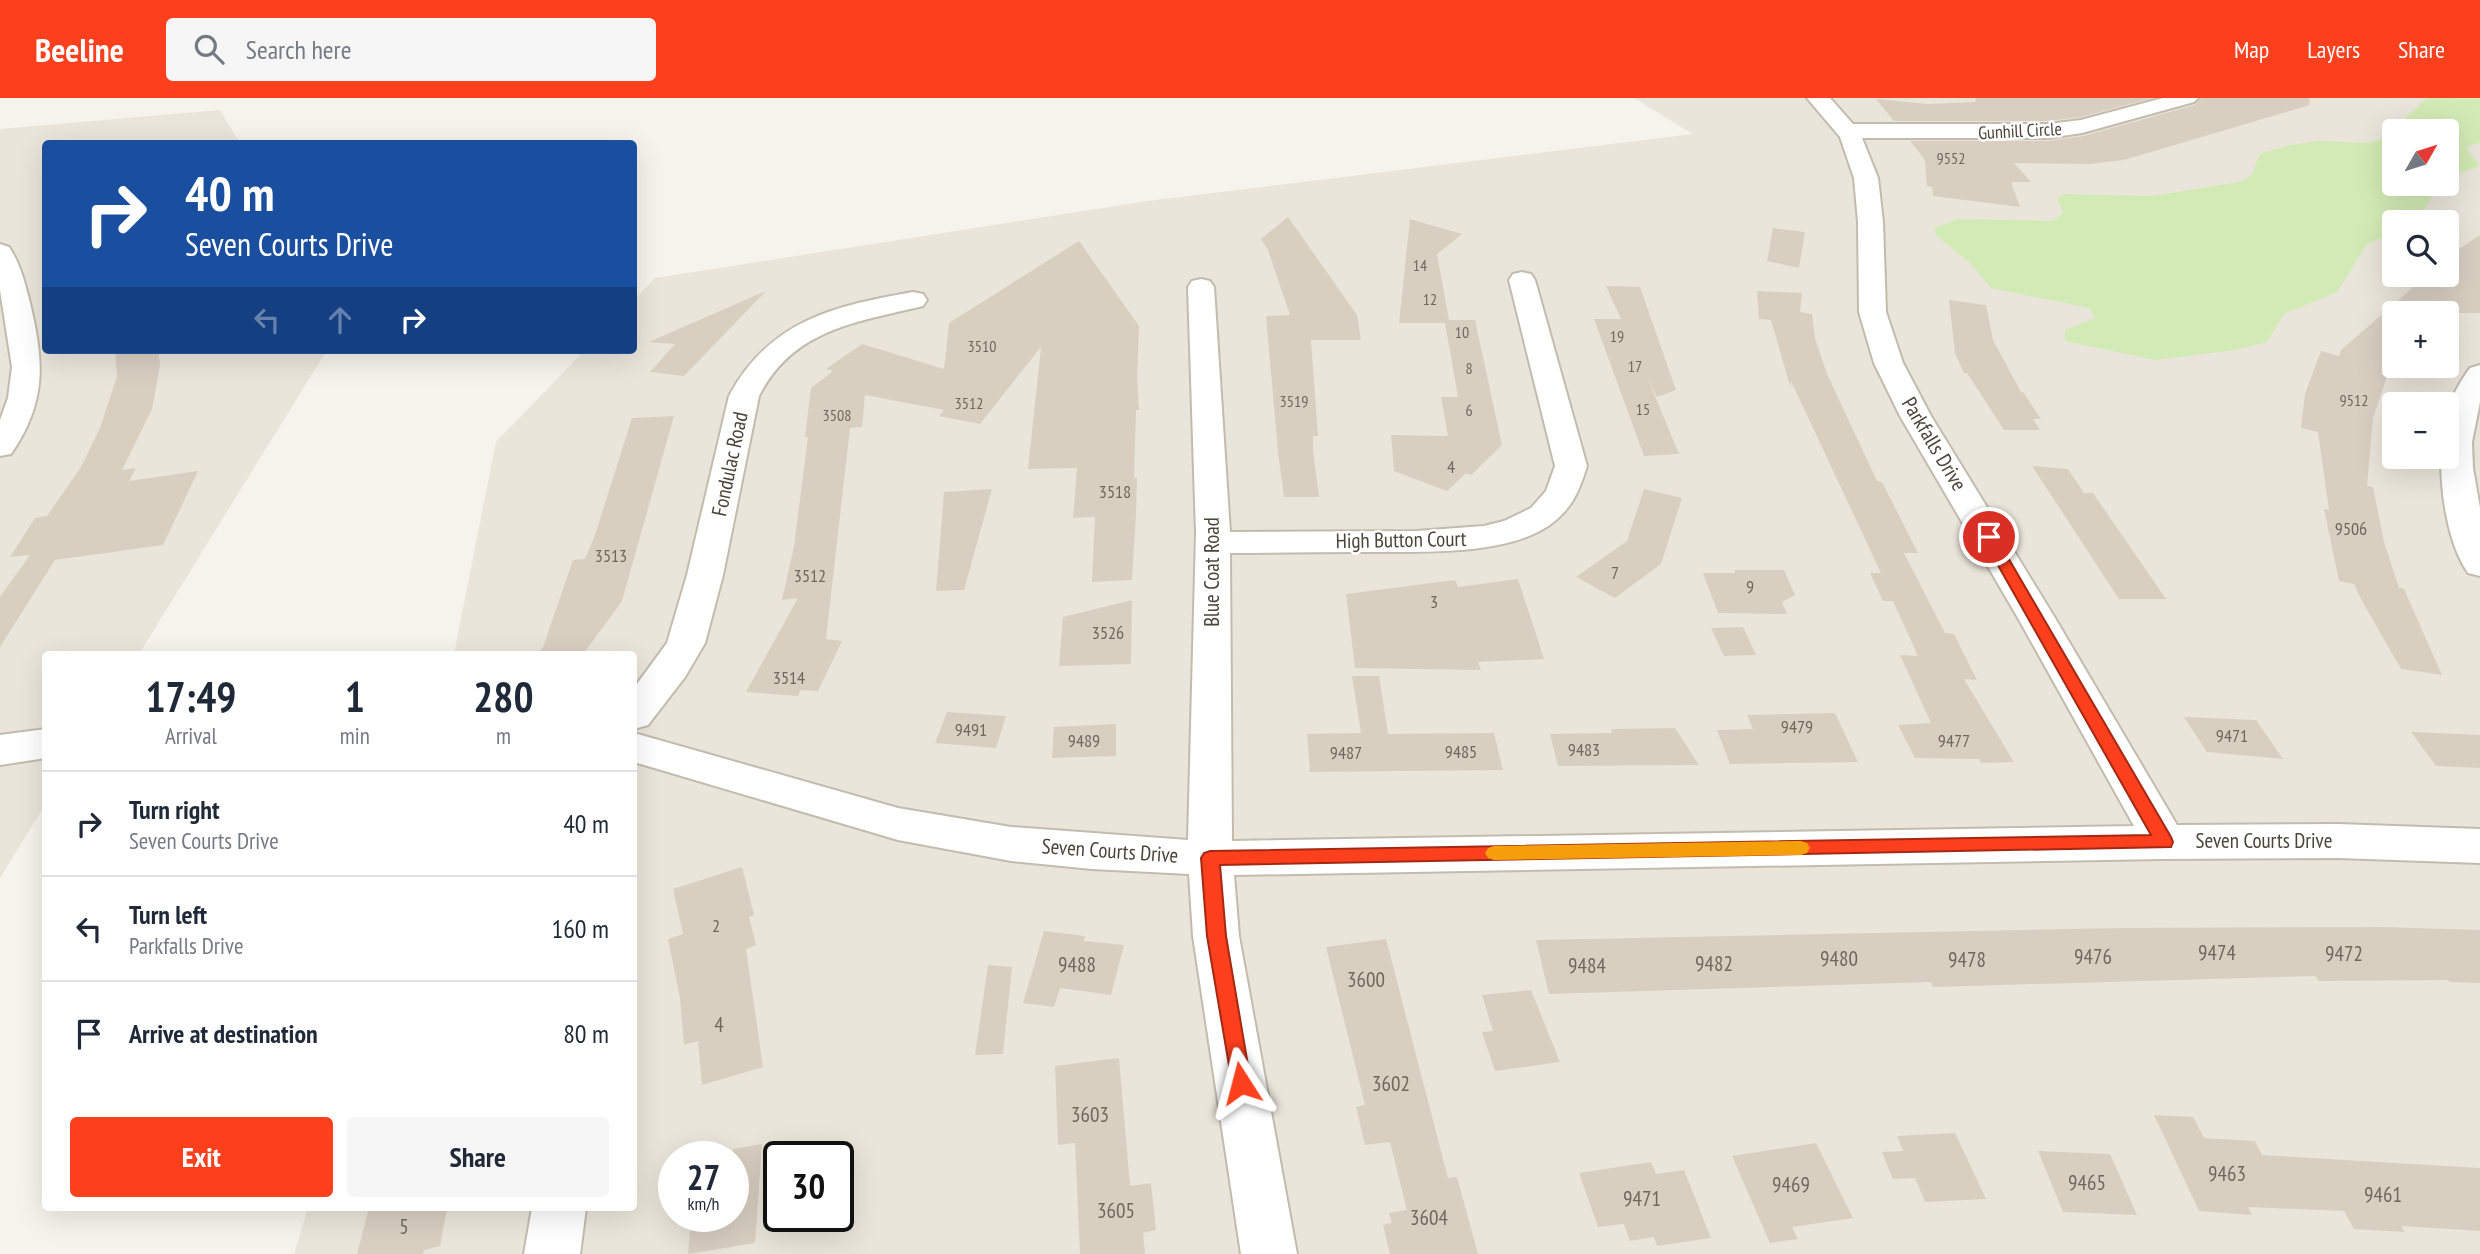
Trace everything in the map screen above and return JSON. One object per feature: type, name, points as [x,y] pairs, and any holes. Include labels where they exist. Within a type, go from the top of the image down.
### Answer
[{"type":"street","name":"Parkfalls Drive","points":[[1818,98],[1849,131],[1861,154],[1868,181],[1871,307],[1877,333],[1889,363],[1905,397],[2031,608],[2164,842]]},
{"type":"street","name":"Gunhill Circle","points":[[1849,131],[2048,131],[2082,127],[2180,99]]},
{"type":"street","points":[[0,252],[10,271],[27,356],[26,390],[12,431],[0,447]]},
{"type":"street","name":"High Button Court","points":[[1213,543],[1469,540],[1514,529],[1547,510],[1566,490],[1571,466],[1522,280]]},
{"type":"street","name":"Blue Coat Road","points":[[1201,287],[1213,543],[1210,858],[1216,936],[1269,1254]]},
{"type":"street","name":"Fondulac Road","points":[[637,711],[686,643],[705,575],[751,379],[772,353],[805,332],[857,313],[913,300]]},
{"type":"street","points":[[2480,374],[2465,402],[2458,432],[2460,504],[2474,526],[2480,565]]},
{"type":"street","points":[[0,750],[42,744]]},
{"type":"street","name":"Seven Courts Drive","points":[[637,749],[898,824],[1011,844],[1210,858],[2164,842],[2338,841],[2480,846]]},
{"type":"street","points":[[552,1254],[559,1211]]},
{"type":"shaded area","points":[[1634,98],[2480,98],[2480,1254],[294,1254],[307,1211],[637,1211],[637,651],[455,651],[496,442],[581,354],[637,354],[637,297],[655,278],[1148,201],[1693,134]]},
{"type":"shaded area","points":[[220,110],[238,140],[42,140],[42,354],[325,354],[141,651],[42,651],[42,810],[0,878],[0,129]]},
{"type":"green space","points":[[2427,98],[2480,98],[2480,143],[2472,144],[2467,149],[2480,166],[2459,174],[2459,119],[2404,119]]},
{"type":"green space","points":[[2382,139],[2382,196],[2433,196],[2424,210],[2382,210],[2382,238],[2367,244],[2337,292],[2284,314],[2267,342],[2235,350],[2155,360],[2065,341],[2065,330],[2095,318],[2089,308],[1991,288],[1970,263],[1937,236],[1934,228],[1958,219],[2053,221],[2063,213],[2057,197],[2064,194],[2152,196],[2239,182],[2252,175],[2260,154],[2290,145],[2319,141],[2369,143]]},
{"type":"building","points":[[1976,98],[2153,98],[2081,117],[2048,121],[1894,121],[1876,99],[1928,104],[1975,102]]},
{"type":"building","points":[[2201,98],[2309,98],[2310,105],[2124,160],[2089,164],[2014,163],[2031,182],[2011,182],[2020,207],[1933,196],[1932,187],[1927,186],[1925,160],[1910,141],[2048,141],[2083,136],[2195,105]]},
{"type":"building","points":[[1288,217],[1357,315],[1361,340],[1311,340],[1318,436],[1313,436],[1313,451],[1319,497],[1284,497],[1278,452],[1266,316],[1290,315],[1268,250],[1261,239]]},
{"type":"building","points":[[1410,219],[1462,234],[1437,254],[1449,320],[1475,320],[1502,445],[1471,475],[1466,473],[1447,491],[1394,471],[1391,435],[1448,436],[1441,397],[1458,397],[1445,323],[1399,323]]},
{"type":"building","points":[[1773,228],[1805,232],[1799,268],[1767,261]]},
{"type":"building","points":[[2480,235],[2480,313],[2459,313],[2459,301],[2397,301],[2413,287],[2459,287],[2459,249]]},
{"type":"building","points":[[1079,241],[1139,326],[1139,410],[1136,410],[1134,478],[1137,478],[1132,580],[1092,582],[1095,517],[1073,518],[1077,468],[1028,469],[1041,347],[980,424],[939,416],[944,410],[865,395],[862,427],[850,428],[826,639],[842,641],[818,691],[801,690],[798,696],[746,692],[798,598],[782,600],[794,546],[808,437],[805,437],[811,388],[833,371],[826,369],[862,344],[944,369],[949,323]]},
{"type":"building","points":[[1606,286],[1640,287],[1676,390],[1657,397],[1648,379],[1679,454],[1644,456],[1594,319],[1621,319]]},
{"type":"building","points":[[766,291],[684,376],[650,372],[675,344],[649,342]]},
{"type":"building","points":[[1757,291],[1802,293],[1800,312],[1812,314],[1815,338],[1827,374],[1877,481],[1882,482],[1918,553],[1904,553],[1945,633],[1954,634],[1977,680],[1964,679],[2014,762],[1981,763],[1979,759],[1915,758],[1898,725],[1931,723],[1900,655],[1918,656],[1893,601],[1883,601],[1870,573],[1881,573],[1791,381],[1790,386],[1771,320],[1759,319]]},
{"type":"building","points":[[1949,300],[1986,305],[1993,340],[2021,392],[2041,419],[2033,419],[2040,430],[2004,430],[1967,373],[1964,373],[1955,353]]},
{"type":"building","points":[[2382,314],[2382,378],[2387,378],[2373,418],[2367,486],[2373,487],[2384,542],[2399,588],[2404,589],[2442,675],[2401,669],[2354,584],[2339,581],[2324,509],[2329,510],[2318,432],[2301,428],[2305,394],[2321,351],[2339,356],[2341,350]]},
{"type":"building","points":[[115,354],[158,354],[160,366],[152,409],[122,470],[136,468],[129,481],[198,471],[163,545],[55,560],[0,647],[0,597],[30,555],[10,557],[35,518],[47,516],[81,467],[100,428],[117,376]]},
{"type":"building","points":[[674,416],[622,601],[585,651],[540,651],[573,560],[585,559],[595,535],[632,418]]},
{"type":"building","points":[[2032,466],[2068,469],[2084,493],[2093,493],[2166,599],[2119,599]]},
{"type":"building","points":[[992,489],[964,590],[936,591],[944,492]]},
{"type":"building","points":[[1644,489],[1682,498],[1661,564],[1615,598],[1576,577],[1627,541]]},
{"type":"building","points":[[1734,570],[1784,570],[1795,595],[1782,602],[1787,614],[1718,613],[1703,573],[1735,573]]},
{"type":"building","points":[[1518,579],[1544,659],[1478,662],[1481,670],[1355,668],[1346,594],[1455,580],[1458,587]]},
{"type":"building","points":[[1132,600],[1131,664],[1059,666],[1063,617]]},
{"type":"building","points":[[1743,627],[1756,655],[1724,656],[1711,628]]},
{"type":"building","points":[[1352,676],[1379,676],[1388,734],[1494,733],[1503,770],[1310,772],[1307,734],[1361,733]]},
{"type":"building","points":[[947,712],[1006,716],[996,748],[935,743]]},
{"type":"building","points":[[1835,713],[1858,762],[1730,764],[1717,730],[1753,729],[1747,715]]},
{"type":"building","points":[[2184,717],[2256,720],[2283,759],[2207,752]]},
{"type":"building","points":[[1116,724],[1116,756],[1052,758],[1054,727]]},
{"type":"building","points":[[1675,728],[1699,765],[1558,766],[1550,734],[1612,733],[1611,729]]},
{"type":"building","points":[[2411,732],[2480,735],[2480,768],[2436,766]]},
{"type":"building","points":[[742,867],[754,915],[749,917],[756,945],[746,949],[763,1067],[702,1085],[698,1041],[684,1045],[680,998],[668,939],[683,934],[673,889]]},
{"type":"building","points":[[2382,927],[2480,930],[2480,983],[2448,980],[2319,981],[2315,976],[1933,987],[1931,982],[1549,994],[1536,940],[2120,928]]},
{"type":"building","points":[[1044,931],[1085,936],[1084,941],[1124,945],[1111,995],[1060,988],[1054,1007],[1023,1003]]},
{"type":"building","points":[[1386,939],[1448,1178],[1457,1177],[1478,1254],[1390,1254],[1383,1225],[1392,1223],[1389,1213],[1407,1210],[1390,1142],[1365,1145],[1356,1107],[1365,1105],[1326,947]]},
{"type":"building","points":[[988,965],[1012,967],[1003,1054],[975,1055]]},
{"type":"building","points":[[1531,990],[1560,1062],[1495,1071],[1482,1032],[1493,1031],[1482,995]]},
{"type":"building","points":[[1119,1058],[1130,1186],[1151,1183],[1156,1230],[1143,1233],[1145,1254],[1080,1254],[1075,1143],[1058,1145],[1055,1066]]},
{"type":"building","points":[[2154,1115],[2193,1117],[2204,1138],[2255,1141],[2262,1155],[2480,1168],[2480,1231],[2401,1226],[2405,1232],[2354,1229],[2344,1211],[2248,1207],[2252,1215],[2199,1211]]},
{"type":"building","points":[[1955,1133],[1986,1199],[1925,1202],[1915,1178],[1893,1179],[1882,1152],[1903,1151],[1897,1136]]},
{"type":"building","points":[[1816,1143],[1853,1218],[1792,1227],[1798,1239],[1770,1243],[1732,1156]]},
{"type":"building","points":[[762,1144],[755,1243],[688,1254],[690,1232],[749,1232],[749,1146]]},
{"type":"building","points":[[2038,1151],[2110,1154],[2137,1215],[2063,1212]]},
{"type":"building","points":[[1651,1162],[1656,1174],[1684,1170],[1711,1238],[1657,1246],[1654,1237],[1630,1241],[1624,1224],[1598,1227],[1579,1173]]},
{"type":"building","points":[[368,1211],[446,1211],[440,1246],[424,1250],[423,1254],[357,1254]]},
{"type":"slow traffic","points":[[1494,853],[1801,848]]},
{"type":"route","points":[[1241,1083],[1216,936],[1210,858],[2164,842],[1989,537]]}]
